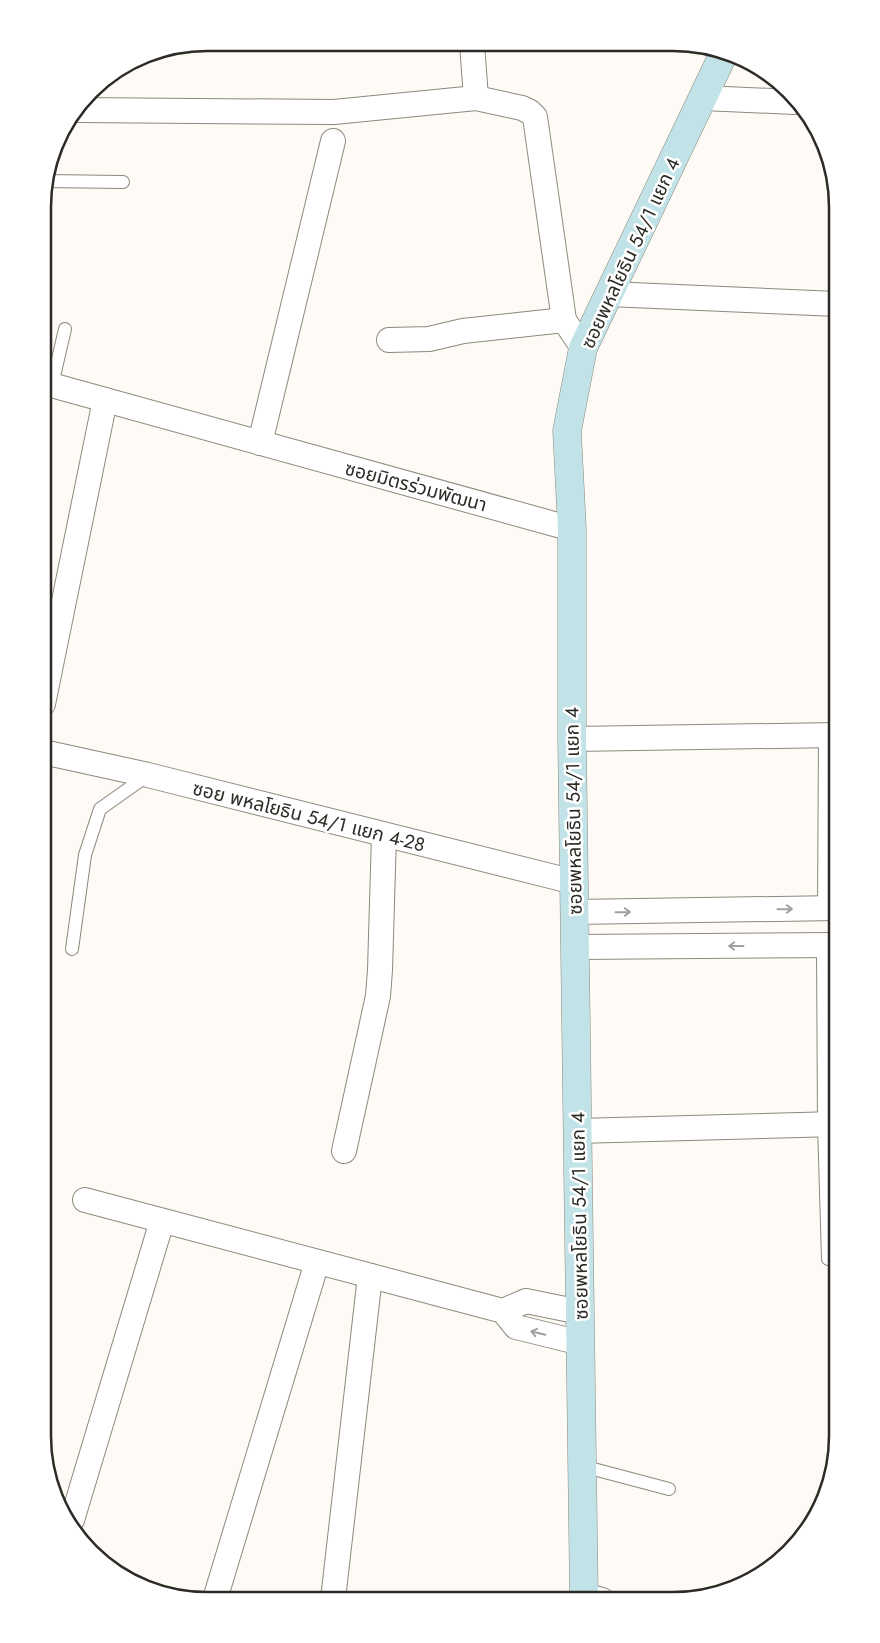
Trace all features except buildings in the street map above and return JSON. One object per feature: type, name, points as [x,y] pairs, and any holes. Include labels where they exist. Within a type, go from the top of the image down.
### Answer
[{"type":"street","points":[[473,51],[476,98]]},
{"type":"street","name":"ซอยพหลโยธิน 54/1 แยก 4","points":[[590,1592],[582,1466],[572,739],[572,529],[568,431],[583,348],[721,59]]},
{"type":"street","points":[[85,110],[334,112],[476,98],[522,108],[535,117],[564,320],[583,348]]},
{"type":"street","points":[[702,98],[788,102]]},
{"type":"street","points":[[260,442],[333,141]]},
{"type":"street","points":[[609,294],[829,304]]},
{"type":"street","points":[[389,340],[429,339],[463,331],[564,320]]},
{"type":"street","name":"ซอยมิตรร่วมพัฒนา","points":[[51,385],[572,529]]},
{"type":"street","points":[[51,665],[105,400]]},
{"type":"street","points":[[572,739],[829,735]]},
{"type":"street","name":"ซอย พหลโยธิน 54/1 แยก 4-28","points":[[51,754],[148,775],[574,882]]},
{"type":"street","points":[[344,1151],[378,996],[384,835]]},
{"type":"street","points":[[574,912],[828,908]]},
{"type":"street","points":[[653,911],[653,946]]},
{"type":"street","points":[[575,947],[828,945]]},
{"type":"street","points":[[577,1131],[828,1124]]},
{"type":"street","points":[[85,1200],[502,1311],[516,1327],[581,1343]]},
{"type":"street","points":[[73,1516],[162,1221]]},
{"type":"street","points":[[217,1592],[318,1262]]},
{"type":"street","points":[[334,1592],[370,1276]]},
{"type":"street","points":[[502,1311],[526,1301],[580,1312]]},
{"type":"lane","points":[[54,181],[123,182]]},
{"type":"lane","points":[[51,374],[65,330]]},
{"type":"lane","points":[[72,949],[85,856],[100,809],[148,775]]},
{"type":"lane","points":[[828,1248],[828,1259]]},
{"type":"lane","points":[[582,1466],[669,1489]]}]
